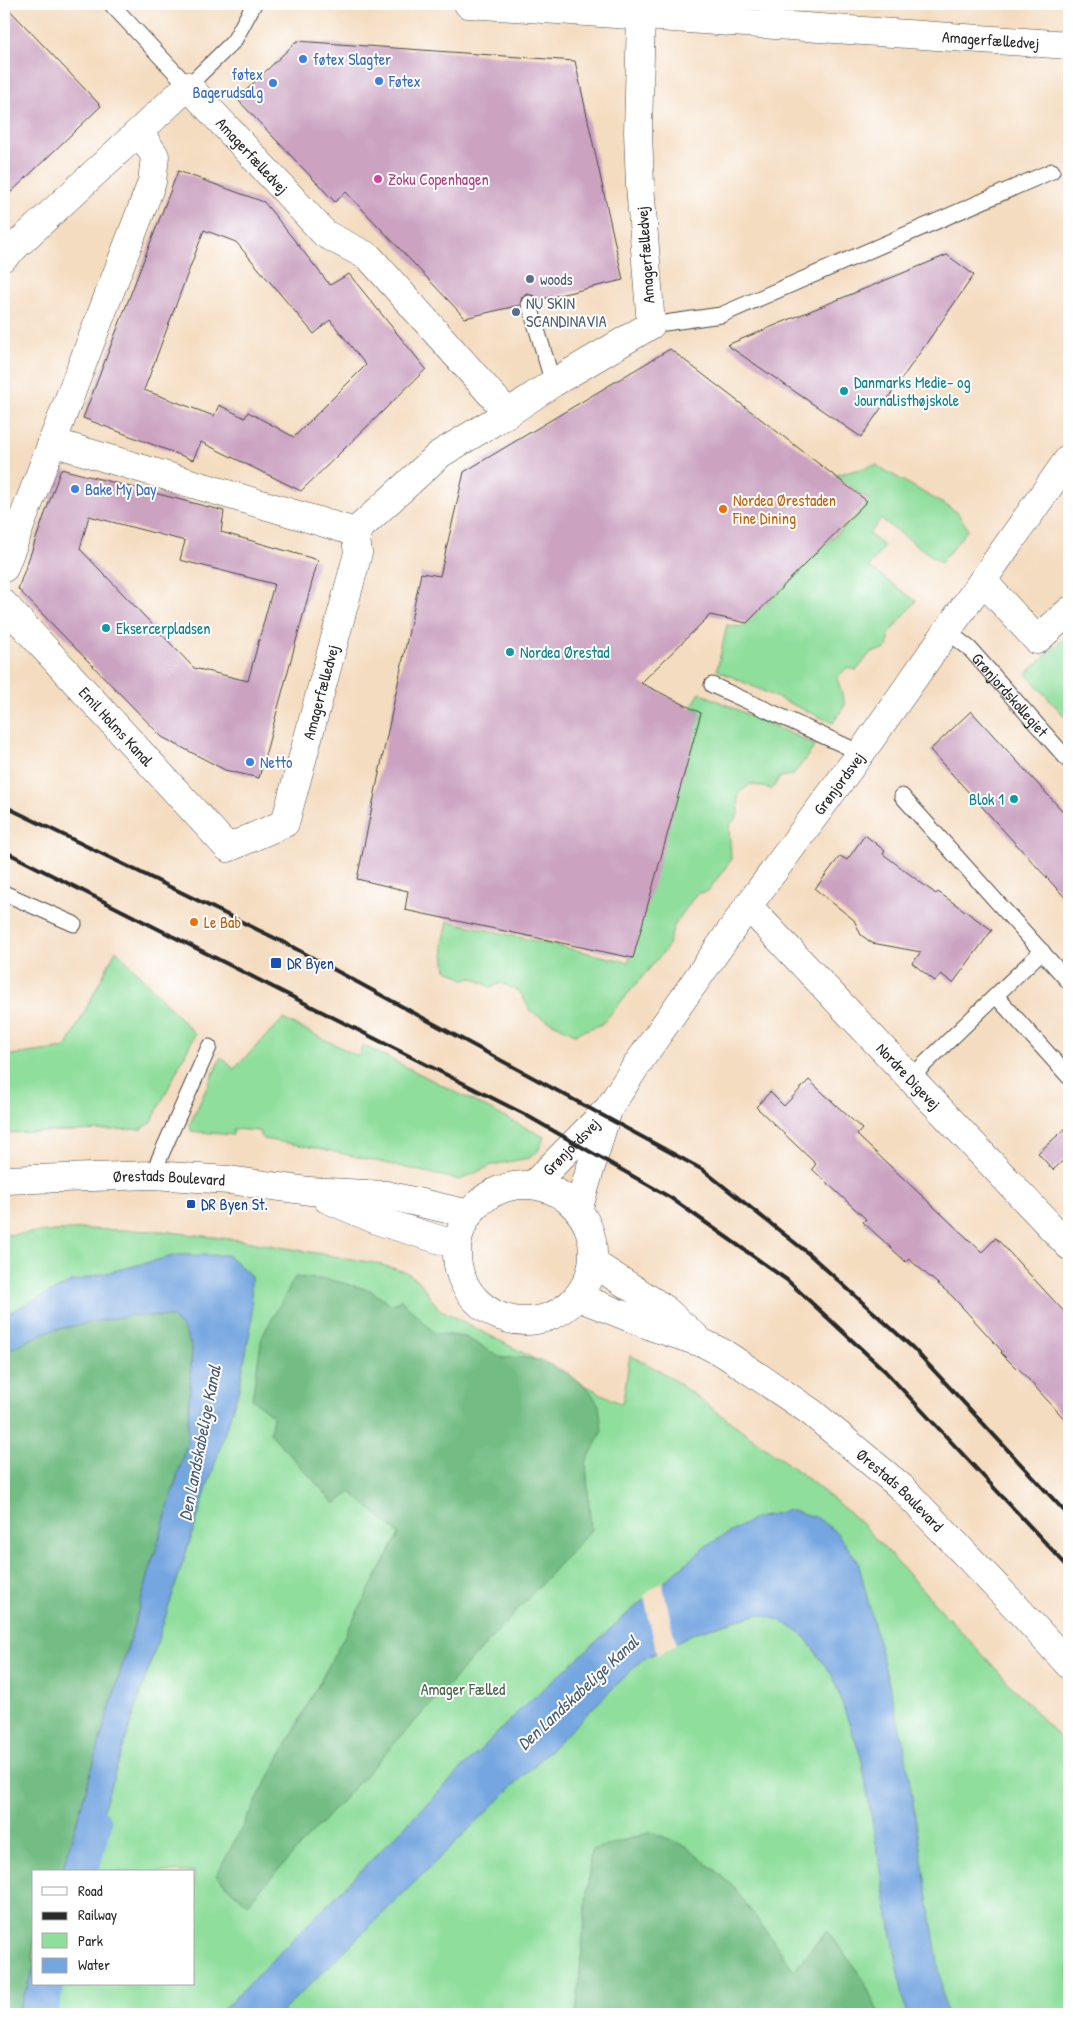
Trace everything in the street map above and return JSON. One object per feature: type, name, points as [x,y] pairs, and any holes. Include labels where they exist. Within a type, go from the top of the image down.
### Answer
[{"type":"street","name":"Amagerfælledvej","points":[[468,4],[1069,45]]},
{"type":"street","name":"Amagerfælledvej","points":[[228,848],[285,823],[358,553],[355,532],[440,454],[553,383],[651,325],[638,132],[642,16]]},
{"type":"street","points":[[4,257],[140,133],[188,86]]},
{"type":"street","name":"Amagerfælledvej","points":[[188,86],[325,234],[369,257],[508,413]]},
{"type":"street","points":[[4,568],[152,182],[154,156],[140,133]]},
{"type":"street","points":[[52,442],[355,532]]},
{"type":"street","name":"Grønjordsvej","points":[[533,1185],[608,1108],[748,906],[861,753],[1069,458]]},
{"type":"street","points":[[983,580],[1037,640],[1069,611]]},
{"type":"street","name":"Emil Holms Kanal","points":[[4,604],[228,848]]},
{"type":"street","name":"Nordre Digevej","points":[[748,906],[1069,1246]]},
{"type":"street","name":"Grønjordsvej","points":[[578,1210],[608,1108]]},
{"type":"street","name":"Ørestads Boulevard","points":[[12,1182],[90,1176],[152,1175],[247,1181],[309,1191],[386,1195],[469,1214]]},
{"type":"street","points":[[533,1185],[550,1190],[566,1198],[578,1210],[588,1226],[593,1244],[593,1263],[588,1281],[578,1297],[565,1309],[533,1322],[515,1321],[498,1316],[483,1308],[471,1295],[462,1280],[457,1263],[457,1245],[469,1214],[482,1200],[498,1191],[515,1186],[533,1185]]},
{"type":"street","name":"Ørestads Boulevard","points":[[309,1191],[379,1221],[457,1245]]},
{"type":"street","name":"Ørestads Boulevard","points":[[593,1263],[662,1307],[705,1344]]},
{"type":"street","name":"Ørestads Boulevard","points":[[578,1297],[656,1328],[705,1344],[725,1354],[811,1412],[901,1487],[1069,1665]]},
{"type":"lane","points":[[110,4],[188,86],[234,40],[254,4]]},
{"type":"lane","points":[[651,325],[721,315],[1052,171]]},
{"type":"lane","points":[[529,303],[553,383]]},
{"type":"lane","name":"Grønjordskollegiet","points":[[948,631],[969,648],[1069,761]]},
{"type":"lane","points":[[712,686],[861,753]]},
{"type":"lane","points":[[902,796],[1069,982]]},
{"type":"lane","points":[[4,893],[74,924]]},
{"type":"lane","points":[[910,1078],[1042,951]]},
{"type":"lane","points":[[996,996],[1069,1077]]},
{"type":"lane","points":[[152,1175],[210,1047]]},
{"type":"green space","points":[[876,465],[957,512],[968,529],[941,563],[881,519],[869,534],[884,546],[869,567],[916,601],[890,632],[888,645],[884,650],[871,652],[857,670],[847,668],[837,678],[845,705],[833,723],[717,670],[727,625],[742,627],[870,501],[836,475]]},
{"type":"green space","points":[[1069,634],[1069,721],[1026,674]]},
{"type":"green space","points":[[700,693],[816,745],[793,775],[780,777],[772,789],[750,784],[738,794],[739,814],[729,826],[731,860],[708,891],[696,894],[674,926],[667,948],[602,1024],[575,1034],[531,1012],[520,992],[502,983],[490,987],[474,978],[464,979],[446,969],[443,944],[448,921],[628,962],[700,712],[691,707]]},
{"type":"green space","points":[[116,950],[195,1034],[151,1123],[141,1129],[4,1133],[4,1056],[66,1048]]},
{"type":"green space","points":[[283,1019],[358,1056],[363,1045],[544,1137],[538,1151],[529,1158],[492,1165],[460,1180],[322,1149],[264,1139],[260,1136],[260,1131],[233,1129],[233,1135],[191,1131],[190,1124],[221,1057],[234,1069]]},
{"type":"green space","name":"Amager Fælled","points":[[84,1229],[161,1231],[239,1240],[375,1263],[406,1272],[419,1281],[439,1309],[621,1404],[630,1355],[667,1375],[807,1478],[858,1520],[1069,1748],[1069,2014],[4,2014],[4,1235]]},
{"type":"green space","points":[[295,1277],[331,1280],[370,1290],[391,1305],[401,1300],[435,1333],[465,1337],[502,1358],[520,1357],[543,1361],[569,1374],[590,1391],[599,1405],[602,1431],[586,1463],[591,1530],[247,1904],[216,1876],[399,1534],[351,1492],[335,1504],[270,1433],[273,1416],[252,1399],[262,1337]]},
{"type":"green space","points":[[130,1315],[172,1317],[184,1330],[192,1348],[187,1443],[63,1870],[32,1870],[32,1973],[17,2014],[4,2014],[4,1352],[48,1331]]},
{"type":"green space","points":[[652,1832],[688,1847],[733,1886],[794,1970],[827,1930],[863,1979],[879,2014],[576,2014],[591,1850]]},
{"type":"water","points":[[177,1255],[228,1255],[251,1276],[252,1321],[239,1389],[84,1870],[63,1870],[187,1443],[192,1348],[184,1330],[172,1317],[130,1315],[48,1331],[4,1352],[4,1315],[74,1281]]},
{"type":"water","points":[[789,1510],[816,1517],[836,1532],[858,1561],[904,1745],[946,2014],[906,2014],[861,1757],[832,1675],[804,1636],[782,1621],[759,1614],[696,1632],[642,1660],[280,2014],[219,2014],[521,1709],[626,1615],[706,1546],[753,1519]]},
{"type":"water","points":[[32,1973],[32,1986],[50,1986],[45,2014],[17,2014]]},
{"type":"pier","points":[[662,1581],[676,1645],[657,1655],[644,1596]]},
{"type":"building","points":[[4,4],[101,106],[4,199]]},
{"type":"building","points":[[297,41],[575,61],[623,280],[538,300],[535,296],[527,294],[522,297],[520,305],[465,318],[346,192],[335,202],[237,99]]},
{"type":"building","points":[[178,171],[264,202],[330,285],[349,274],[426,369],[301,491],[201,442],[193,460],[83,418]],"holes":[[[204,230],[236,242],[314,334],[330,320],[366,365],[294,437],[248,412],[245,418],[219,405],[214,416],[144,390]]]},
{"type":"building","name":"Danmarks Medie- og Journalisthøjskole","points":[[947,255],[974,275],[861,437],[727,345]]},
{"type":"building","name":"Nordea Ørestad","points":[[670,349],[867,501],[747,623],[710,615],[641,683],[701,713],[633,958],[405,910],[408,891],[357,879],[421,573],[440,576],[464,472]]},
{"type":"building","name":"Eksercerpladsen","points":[[61,469],[224,511],[221,532],[318,560],[259,778],[225,770],[162,737],[18,589]],"holes":[[[89,516],[185,541],[180,560],[274,584],[248,681],[194,668],[80,549]]]},
{"type":"building","name":"Blok 1","points":[[971,711],[1069,818],[1069,902],[930,750]]},
{"type":"building","points":[[865,835],[885,851],[883,854],[936,894],[938,892],[992,930],[953,983],[941,974],[935,981],[912,963],[921,952],[872,943],[861,935],[854,920],[815,889],[840,856],[847,860]]},
{"type":"building","points":[[809,1080],[862,1129],[857,1135],[982,1252],[996,1238],[1069,1317],[1069,1424],[1018,1368],[1001,1353],[1002,1351],[952,1296],[909,1259],[906,1262],[863,1222],[866,1219],[812,1169],[816,1164],[756,1107],[770,1092],[784,1106]]},
{"type":"building","points":[[1069,1125],[1069,1155],[1053,1170],[1038,1153]]},
{"type":"waterway","name":"Den Landskabelige Kanal","points":[[85,1870],[98,1823]]},
{"type":"waterway","name":"Den Landskabelige Kanal","points":[[45,2014],[50,1986]]},
{"type":"railway","points":[[4,806],[287,944],[703,1170],[809,1254],[913,1348],[1069,1516]]},
{"type":"railway","points":[[4,851],[524,1114],[671,1198],[787,1280],[885,1371],[1069,1568]]},
{"type":"place","name":"føtex Slagter","points":[[303,59]]},
{"type":"place","name":"Føtex","points":[[379,81]]},
{"type":"place","name":"føtex Bagerudsalg","points":[[273,83]]},
{"type":"place","name":"Zoku Copenhagen","points":[[378,179]]},
{"type":"place","name":"woods","points":[[530,279]]},
{"type":"place","name":"NU SKIN SCANDINAVIA","points":[[516,312]]},
{"type":"place","name":"Danmarks Medie- og Journalisthøjskole","points":[[844,391]]},
{"type":"place","name":"Bake My Day","points":[[75,489]]},
{"type":"place","name":"Nordea Ørestaden Fine Dining","points":[[723,509]]},
{"type":"place","name":"Eksercerpladsen","points":[[106,628]]},
{"type":"place","name":"Nordea Ørestad","points":[[510,652]]},
{"type":"place","name":"Netto","points":[[250,762]]},
{"type":"place","name":"Blok 1","points":[[1014,799]]},
{"type":"place","name":"Le Bab","points":[[194,922]]},
{"type":"place","name":"DR Byen","points":[[276,963]]},
{"type":"place","name":"DR Byen St.","points":[[191,1204]]}]
